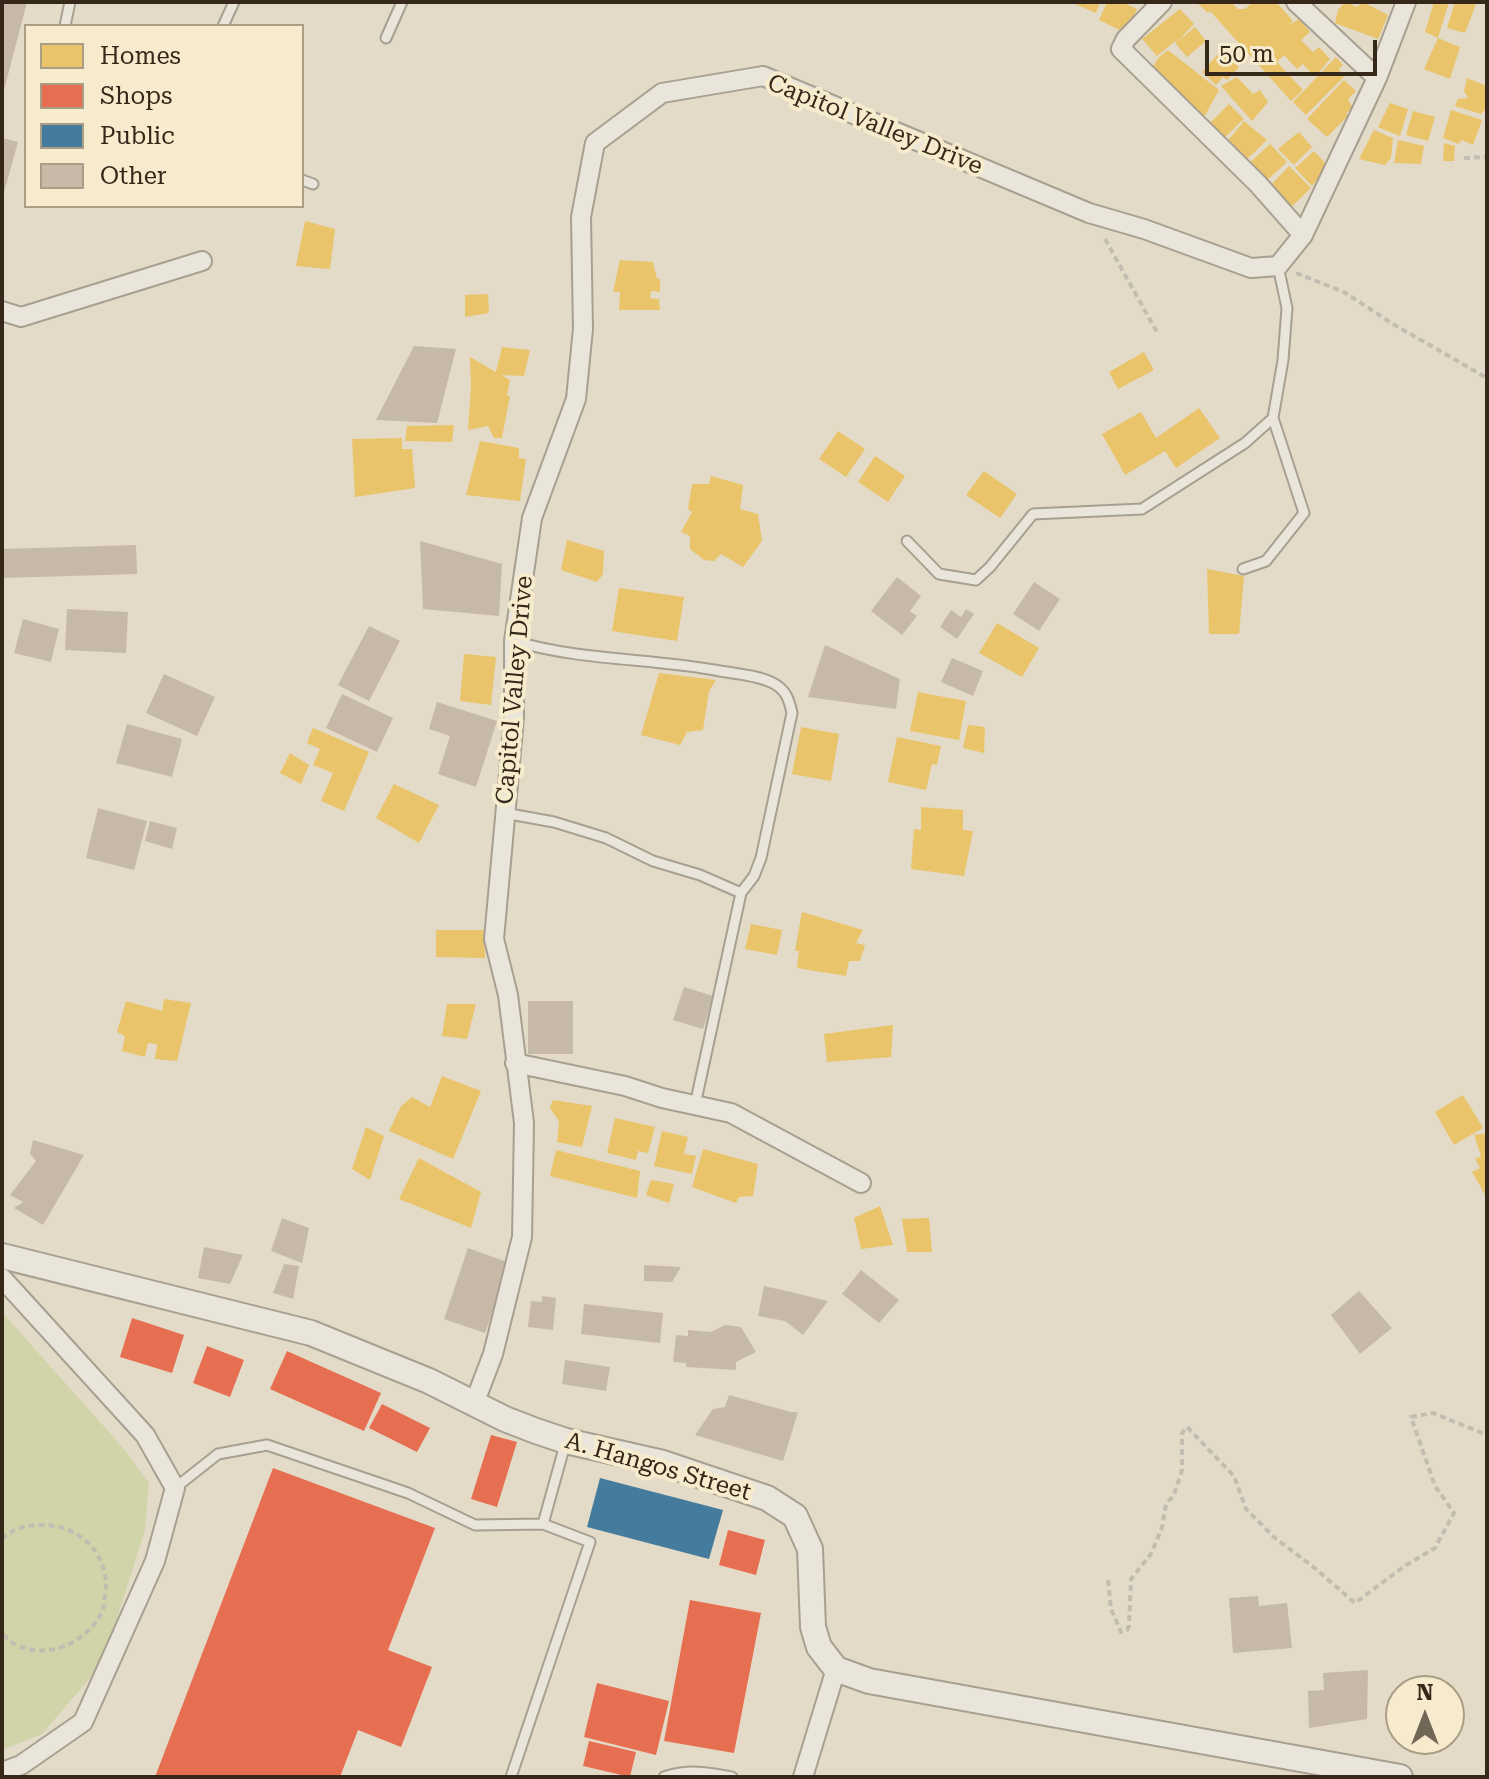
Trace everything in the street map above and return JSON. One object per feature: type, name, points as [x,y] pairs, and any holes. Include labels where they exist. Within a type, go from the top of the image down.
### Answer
[{"type":"street","points":[[1162,2],[1126,39],[1121,49],[1258,184],[1303,235]]},
{"type":"street","points":[[1296,2],[1377,78]]},
{"type":"street","points":[[1278,266],[1303,235],[1377,78],[1406,2]]},
{"type":"street","name":"Capitol Valley Drive","points":[[474,1404],[493,1354],[522,1237],[524,1123],[508,995],[494,939],[514,718],[514,641],[532,518],[576,399],[583,329],[581,217],[595,143],[662,93],[763,76],[1089,213],[1144,229],[1251,268],[1278,266]]},
{"type":"street","points":[[2,311],[21,317],[202,261]]},
{"type":"street","points":[[515,1063],[731,1113],[861,1183]]},
{"type":"street","name":"A. Hangos Street","points":[[2,1256],[311,1333],[566,1441],[663,1463],[767,1498],[795,1516],[810,1549],[813,1627],[819,1647],[836,1669]]},
{"type":"street","points":[[2,1278],[145,1435],[175,1488],[155,1561],[83,1722],[21,1765],[2,1772]]},
{"type":"street","points":[[803,1777],[836,1669],[869,1681],[900,1687],[1400,1777]]},
{"type":"lane","points":[[65,24],[70,2]]},
{"type":"lane","points":[[224,24],[234,2]]},
{"type":"lane","points":[[386,38],[402,2]]},
{"type":"lane","points":[[304,181],[313,184]]},
{"type":"lane","points":[[1243,569],[1266,561],[1304,513],[1273,418],[1283,360],[1287,308],[1278,266]]},
{"type":"lane","points":[[907,541],[939,574],[976,580],[1033,514],[1142,509],[1245,443],[1273,418]]},
{"type":"lane","points":[[514,641],[549,651],[706,668],[760,679],[775,684],[785,692],[792,713],[770,817],[754,876],[741,893],[695,1105]]},
{"type":"lane","points":[[504,813],[554,822],[606,838],[653,861],[700,875],[741,893]]},
{"type":"lane","points":[[543,1524],[566,1441]]},
{"type":"lane","points":[[175,1488],[218,1454],[267,1445],[408,1493],[475,1525],[543,1524],[590,1542],[511,1777]]},
{"type":"lane","points":[[664,1777],[701,1771],[732,1777]]},
{"type":"path","points":[[1464,158],[1487,157]]},
{"type":"path","points":[[1089,213],[1158,334]]},
{"type":"path","points":[[1278,266],[1344,292],[1487,378]]},
{"type":"path","points":[[1108,1580],[1111,1609],[1121,1632],[1129,1626],[1131,1579],[1151,1554],[1162,1528],[1166,1504],[1174,1495],[1182,1470],[1182,1433],[1187,1427],[1234,1476],[1246,1509],[1275,1538],[1355,1603],[1406,1565],[1435,1548],[1454,1513],[1435,1486],[1411,1417],[1433,1413],[1464,1423],[1487,1435]]},
{"type":"path","points":[[2,1539],[37,1523],[70,1528],[96,1549],[108,1580],[102,1613],[81,1639],[50,1651],[17,1645],[2,1633]]},
{"type":"green space","points":[[2,1312],[124,1449],[149,1483],[145,1530],[103,1663],[42,1734],[2,1750]]},
{"type":"building: Homes","points":[[1070,2],[1100,2],[1096,13]]},
{"type":"building: Homes","points":[[1107,2],[1122,2],[1137,9],[1126,33],[1099,20]]},
{"type":"building: Homes","points":[[1196,2],[1231,2],[1238,9],[1245,9],[1253,2],[1276,2],[1293,21],[1288,26],[1299,19],[1310,32],[1301,40],[1313,52],[1319,47],[1330,59],[1315,77],[1303,64],[1297,69],[1284,55],[1277,62],[1303,90],[1291,101],[1210,11],[1208,13]]},
{"type":"building: Homes","points":[[1345,2],[1357,7],[1363,2],[1388,15],[1378,39],[1335,23],[1338,10]]},
{"type":"building: Homes","points":[[1434,2],[1449,2],[1438,38],[1425,32]]},
{"type":"building: Homes","points":[[1455,2],[1476,4],[1465,33],[1447,28]]},
{"type":"building: Homes","points":[[1180,9],[1194,24],[1177,42],[1157,56],[1142,39]]},
{"type":"building: Homes","points":[[1195,27],[1206,41],[1187,57],[1177,42]]},
{"type":"building: Homes","points":[[1438,38],[1460,47],[1450,79],[1424,69]]},
{"type":"building: Homes","points":[[1168,50],[1219,90],[1203,119],[1151,70],[1158,58]]},
{"type":"building: Homes","points":[[1220,52],[1239,67],[1227,80],[1223,77],[1216,85],[1202,72]]},
{"type":"building: Homes","points":[[1336,57],[1343,65],[1339,69],[1344,77],[1306,115],[1293,102]]},
{"type":"building: Homes","points":[[1237,77],[1253,94],[1260,90],[1268,102],[1252,121],[1221,86]]},
{"type":"building: Homes","points":[[1467,78],[1487,86],[1485,110],[1481,114],[1455,106],[1458,99],[1468,98],[1464,91]]},
{"type":"building: Homes","points":[[1344,80],[1356,91],[1348,99],[1352,107],[1346,114],[1348,116],[1327,137],[1307,119]]},
{"type":"building: Homes","points":[[1390,103],[1408,109],[1400,136],[1378,127]]},
{"type":"building: Homes","points":[[1229,104],[1244,119],[1224,138],[1209,124]]},
{"type":"building: Homes","points":[[1451,110],[1482,120],[1473,145],[1462,140],[1458,144],[1443,138]]},
{"type":"building: Homes","points":[[1413,111],[1435,117],[1428,141],[1406,135]]},
{"type":"building: Homes","points":[[1244,121],[1267,140],[1244,162],[1226,143]]},
{"type":"building: Homes","points":[[1374,130],[1393,138],[1391,158],[1385,165],[1359,159]]},
{"type":"building: Homes","points":[[1299,132],[1312,147],[1294,165],[1278,149]]},
{"type":"building: Homes","points":[[1398,140],[1424,146],[1421,164],[1394,163]]},
{"type":"building: Homes","points":[[1444,143],[1455,146],[1454,161],[1443,161]]},
{"type":"building: Homes","points":[[1270,144],[1287,162],[1265,182],[1248,164]]},
{"type":"building: Homes","points":[[1314,151],[1328,166],[1312,186],[1295,168]]},
{"type":"building: Homes","points":[[1289,166],[1311,188],[1290,208],[1269,187]]},
{"type":"building: Homes","points":[[305,221],[335,229],[330,269],[296,266]]},
{"type":"building: Homes","points":[[620,260],[653,262],[657,279],[660,279],[660,292],[651,291],[650,298],[659,299],[660,310],[619,310],[620,292],[613,292]]},
{"type":"building: Homes","points":[[488,294],[489,313],[465,317],[465,295]]},
{"type":"building: Homes","points":[[502,347],[530,350],[524,376],[501,375],[510,380],[507,396],[510,396],[502,438],[494,438],[488,426],[468,430],[470,357],[496,372]]},
{"type":"building: Homes","points":[[1144,352],[1154,370],[1118,389],[1109,372]]},
{"type":"building: Homes","points":[[1199,408],[1220,438],[1176,468],[1165,451],[1125,475],[1102,434],[1141,412],[1156,438]]},
{"type":"building: Homes","points":[[454,425],[452,442],[405,441],[407,426]]},
{"type":"building: Homes","points":[[838,431],[865,449],[846,477],[819,459]]},
{"type":"building: Homes","points":[[402,438],[402,449],[412,449],[415,488],[355,497],[352,439]]},
{"type":"building: Homes","points":[[480,441],[519,448],[519,458],[526,459],[520,501],[466,495]]},
{"type":"building: Homes","points":[[875,456],[905,476],[888,502],[858,482]]},
{"type":"building: Homes","points":[[984,471],[1017,494],[1000,518],[966,495]]},
{"type":"building: Homes","points":[[711,476],[743,485],[740,509],[758,514],[762,541],[743,567],[721,554],[714,561],[704,560],[690,549],[690,536],[681,532],[692,512],[688,509],[692,484],[709,484]]},
{"type":"building: Homes","points":[[567,540],[604,551],[603,574],[597,582],[561,570]]},
{"type":"building: Homes","points":[[1207,569],[1244,576],[1239,634],[1209,634]]},
{"type":"building: Homes","points":[[619,588],[684,597],[677,641],[612,631]]},
{"type":"building: Homes","points":[[997,623],[1039,648],[1022,677],[979,653]]},
{"type":"building: Homes","points":[[464,654],[496,657],[491,705],[460,701]]},
{"type":"building: Homes","points":[[659,673],[716,680],[709,691],[703,730],[687,732],[680,745],[641,735]]},
{"type":"building: Homes","points":[[918,692],[966,701],[959,740],[910,731]]},
{"type":"building: Homes","points":[[968,725],[985,727],[984,753],[963,748]]},
{"type":"building: Homes","points":[[801,727],[839,734],[831,781],[792,774]]},
{"type":"building: Homes","points":[[313,728],[369,752],[344,811],[321,801],[333,773],[313,765],[320,749],[307,743]]},
{"type":"building: Homes","points":[[897,737],[941,746],[937,765],[932,764],[926,790],[888,782]]},
{"type":"building: Homes","points":[[290,753],[309,765],[301,784],[280,773]]},
{"type":"building: Homes","points":[[394,784],[439,805],[419,843],[376,818]]},
{"type":"building: Homes","points":[[921,807],[963,810],[963,830],[973,831],[964,876],[911,869],[914,829],[921,830]]},
{"type":"building: Homes","points":[[802,912],[863,930],[856,943],[865,945],[860,961],[849,961],[846,976],[797,968],[799,951],[795,951]]},
{"type":"building: Homes","points":[[751,924],[782,930],[777,955],[745,949]]},
{"type":"building: Homes","points":[[436,930],[484,930],[485,958],[436,957]]},
{"type":"building: Homes","points":[[164,999],[191,1003],[177,1061],[155,1059],[157,1044],[148,1043],[145,1057],[122,1051],[125,1036],[117,1032],[126,1001],[162,1011]]},
{"type":"building: Homes","points":[[447,1004],[476,1004],[467,1039],[442,1036]]},
{"type":"building: Homes","points":[[893,1025],[891,1057],[827,1062],[824,1034]]},
{"type":"building: Homes","points":[[442,1076],[481,1091],[453,1159],[389,1131],[401,1106],[412,1097],[430,1107]]},
{"type":"building: Homes","points":[[1463,1095],[1483,1128],[1454,1145],[1435,1112]]},
{"type":"building: Homes","points":[[553,1100],[592,1106],[582,1147],[557,1142],[559,1121],[550,1108]]},
{"type":"building: Homes","points":[[615,1118],[655,1127],[648,1153],[638,1151],[636,1160],[607,1153]]},
{"type":"building: Homes","points":[[366,1127],[384,1136],[370,1180],[352,1169]]},
{"type":"building: Homes","points":[[662,1131],[688,1137],[684,1154],[696,1156],[692,1174],[654,1166]]},
{"type":"building: Homes","points":[[1487,1133],[1487,1198],[1472,1172],[1480,1168],[1475,1159],[1481,1156],[1474,1135]]},
{"type":"building: Homes","points":[[703,1149],[758,1164],[753,1196],[739,1197],[736,1203],[692,1187]]},
{"type":"building: Homes","points":[[556,1150],[640,1171],[637,1198],[550,1176]]},
{"type":"building: Homes","points":[[419,1158],[481,1192],[471,1228],[399,1199]]},
{"type":"building: Homes","points":[[651,1180],[674,1184],[669,1203],[646,1195]]},
{"type":"building: Homes","points":[[880,1206],[893,1245],[861,1249],[854,1218]]},
{"type":"building: Homes","points":[[929,1218],[932,1252],[907,1252],[902,1219]]},
{"type":"building: Shops","points":[[132,1318],[184,1335],[172,1373],[120,1357]]},
{"type":"building: Shops","points":[[207,1346],[244,1360],[230,1397],[193,1383]]},
{"type":"building: Shops","points":[[287,1351],[381,1393],[364,1431],[270,1389]]},
{"type":"building: Shops","points":[[382,1404],[430,1428],[417,1452],[369,1428]]},
{"type":"building: Shops","points":[[491,1435],[517,1442],[497,1507],[471,1499]]},
{"type":"building: Shops","points":[[273,1468],[435,1528],[388,1650],[432,1667],[401,1747],[358,1730],[340,1777],[155,1777]]},
{"type":"building: Shops","points":[[728,1530],[765,1540],[756,1575],[719,1565]]},
{"type":"building: Shops","points":[[690,1600],[761,1613],[734,1753],[664,1741]]},
{"type":"building: Shops","points":[[597,1683],[669,1701],[656,1755],[584,1737]]},
{"type":"building: Shops","points":[[589,1741],[636,1752],[630,1777],[583,1766]]},
{"type":"building: Public","points":[[600,1478],[723,1510],[709,1559],[587,1527]]},
{"type":"building: Other","points":[[2,2],[27,2],[3,94],[2,94]]},
{"type":"building: Other","points":[[2,138],[18,142],[3,196],[2,196]]},
{"type":"building: Other","points":[[414,346],[456,349],[437,423],[376,420]]},
{"type":"building: Other","points":[[420,541],[502,564],[499,616],[423,609]]},
{"type":"building: Other","points":[[136,545],[137,574],[2,578],[2,549]]},
{"type":"building: Other","points":[[897,577],[921,596],[910,611],[917,616],[902,635],[871,611]]},
{"type":"building: Other","points":[[1034,582],[1060,599],[1039,631],[1013,614]]},
{"type":"building: Other","points":[[67,609],[128,612],[126,653],[65,650]]},
{"type":"building: Other","points":[[966,609],[974,614],[957,639],[940,627],[951,610],[961,617]]},
{"type":"building: Other","points":[[23,619],[59,629],[51,662],[14,653]]},
{"type":"building: Other","points":[[369,626],[400,641],[369,701],[338,685]]},
{"type":"building: Other","points":[[825,645],[900,679],[896,709],[808,697]]},
{"type":"building: Other","points":[[952,658],[983,671],[973,696],[941,682]]},
{"type":"building: Other","points":[[164,674],[215,697],[197,736],[146,713]]},
{"type":"building: Other","points":[[342,694],[393,718],[377,752],[326,728]]},
{"type":"building: Other","points":[[437,702],[497,721],[476,787],[438,774],[450,736],[429,729]]},
{"type":"building: Other","points":[[127,724],[182,739],[172,777],[116,763]]},
{"type":"building: Other","points":[[98,808],[147,821],[134,870],[86,858]]},
{"type":"building: Other","points":[[150,821],[177,828],[172,849],[145,841]]},
{"type":"building: Other","points":[[684,987],[713,996],[703,1029],[673,1020]]},
{"type":"building: Other","points":[[528,1001],[573,1001],[573,1054],[528,1054]]},
{"type":"building: Other","points":[[33,1140],[84,1155],[43,1225],[14,1208],[23,1202],[10,1195],[36,1161],[30,1154]]},
{"type":"building: Other","points":[[282,1218],[309,1228],[302,1263],[271,1251]]},
{"type":"building: Other","points":[[204,1247],[243,1255],[230,1284],[198,1278]]},
{"type":"building: Other","points":[[468,1248],[510,1263],[485,1333],[444,1319]]},
{"type":"building: Other","points":[[284,1264],[299,1266],[293,1299],[273,1293]]},
{"type":"building: Other","points":[[644,1265],[681,1267],[672,1282],[644,1281]]},
{"type":"building: Other","points":[[861,1270],[899,1300],[879,1323],[842,1294]]},
{"type":"building: Other","points":[[764,1286],[828,1301],[803,1335],[785,1321],[758,1316]]},
{"type":"building: Other","points":[[1359,1291],[1392,1328],[1360,1354],[1331,1315]]},
{"type":"building: Other","points":[[542,1296],[556,1298],[553,1330],[528,1327],[531,1301],[542,1302]]},
{"type":"building: Other","points":[[584,1304],[663,1313],[660,1343],[581,1334]]},
{"type":"building: Other","points":[[725,1325],[741,1327],[756,1352],[736,1362],[736,1370],[686,1367],[686,1363],[673,1362],[676,1335],[688,1336],[688,1330],[711,1332]]},
{"type":"building: Other","points":[[565,1360],[610,1367],[606,1391],[562,1384]]},
{"type":"building: Other","points":[[729,1395],[798,1412],[783,1461],[695,1435],[713,1409],[725,1407]]},
{"type":"building: Other","points":[[1258,1596],[1259,1606],[1287,1603],[1292,1648],[1233,1653],[1229,1598]]},
{"type":"building: Other","points":[[1368,1670],[1367,1719],[1309,1728],[1308,1691],[1324,1690],[1323,1673]]}]
